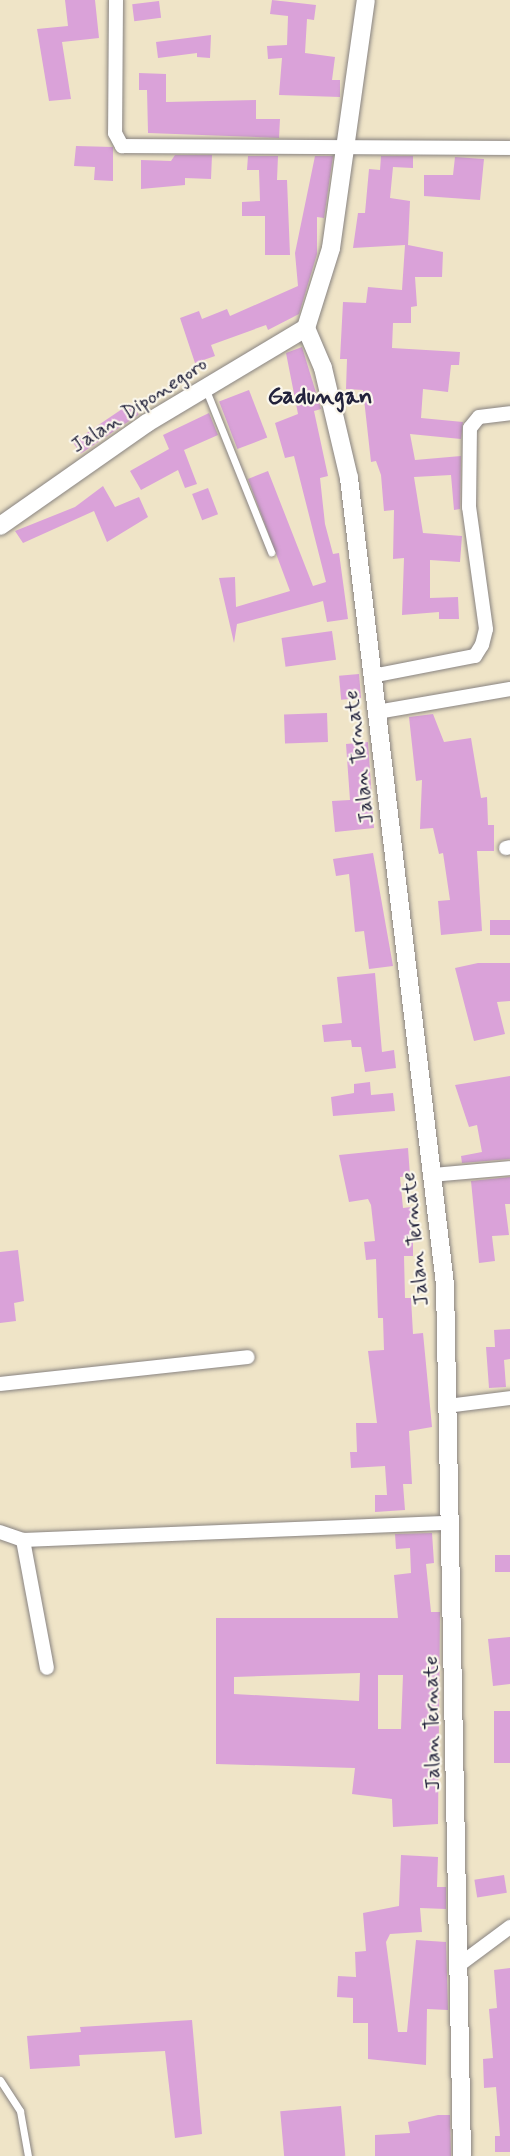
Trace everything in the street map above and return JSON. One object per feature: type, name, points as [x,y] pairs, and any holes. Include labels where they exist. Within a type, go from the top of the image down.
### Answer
[{"type":"street","points":[[116,0],[115,133],[122,146],[346,149],[510,148]]},
{"type":"street","points":[[306,328],[331,248],[366,0]]},
{"type":"street","name":"Jalan Diponegoro","points":[[0,525],[206,388],[306,328]]},
{"type":"street","name":"Jalan Ternate","points":[[306,328],[323,368],[349,478],[445,1284],[462,2156]]},
{"type":"street","points":[[372,676],[475,656],[482,645],[486,629],[469,507],[470,428],[479,417],[510,413]]},
{"type":"street","points":[[376,712],[510,689]]},
{"type":"street","points":[[432,1175],[510,1168]]},
{"type":"street","points":[[0,1384],[248,1357]]},
{"type":"street","points":[[447,1406],[510,1398]]},
{"type":"street","points":[[0,1532],[23,1540],[450,1523]]},
{"type":"street","points":[[23,1540],[47,1668]]},
{"type":"street","points":[[459,1965],[510,1928]]},
{"type":"lane","points":[[206,388],[271,552]]},
{"type":"lane","points":[[0,2080],[20,2111],[28,2156]]},
{"type":"building","points":[[65,0],[95,0],[99,38],[62,42],[71,99],[49,101],[37,29],[68,26]]},
{"type":"building","points":[[272,0],[316,5],[314,20],[307,19],[305,53],[335,57],[332,80],[340,80],[340,97],[279,95],[282,58],[268,59],[267,46],[287,45],[288,16],[270,14]]},
{"type":"building","points":[[159,1],[161,18],[134,21],[132,4]]},
{"type":"building","points":[[211,35],[210,58],[197,57],[197,53],[158,58],[156,42]]},
{"type":"building","points":[[139,73],[166,74],[166,102],[256,100],[256,119],[280,119],[279,138],[148,133],[147,90],[139,90]]},
{"type":"building","points":[[76,146],[113,147],[113,181],[94,180],[95,167],[74,166]]},
{"type":"building","points":[[175,155],[212,155],[211,179],[185,178],[185,185],[141,189],[141,160],[171,161]]},
{"type":"building","points":[[248,156],[278,156],[277,180],[287,180],[290,255],[265,255],[265,216],[242,216],[242,202],[260,201],[259,170],[247,170]]},
{"type":"building","points":[[315,156],[333,156],[324,218],[317,217],[317,254],[299,314],[268,330],[266,325],[211,345],[215,356],[195,363],[180,318],[199,311],[202,319],[227,309],[230,316],[298,286],[295,253]]},
{"type":"building","points":[[381,156],[413,156],[413,168],[393,167],[390,198],[410,201],[408,245],[443,252],[442,277],[415,277],[417,306],[411,307],[411,323],[393,323],[392,348],[460,352],[459,365],[451,365],[448,392],[423,389],[421,418],[463,422],[461,439],[410,434],[415,460],[461,456],[460,509],[454,510],[451,475],[414,477],[423,533],[462,536],[460,562],[430,560],[430,598],[458,597],[459,619],[439,619],[439,612],[402,615],[404,558],[393,559],[394,510],[384,511],[381,475],[376,461],[371,462],[363,390],[346,389],[347,359],[340,359],[343,302],[366,303],[368,287],[402,290],[405,245],[353,248],[358,213],[365,213],[369,169],[380,170]]},
{"type":"building","points":[[455,157],[484,159],[480,200],[424,196],[424,175],[453,175]]},
{"type":"building","points":[[302,347],[321,409],[314,411],[328,476],[320,478],[325,524],[333,554],[339,553],[348,619],[327,622],[323,601],[237,624],[234,643],[219,578],[235,577],[236,607],[290,591],[248,479],[268,471],[313,586],[326,582],[294,456],[285,458],[275,423],[298,414],[286,353]]},
{"type":"building","points":[[249,390],[267,438],[237,449],[219,401]]},
{"type":"building","points":[[131,403],[139,415],[81,454],[73,442]]},
{"type":"building","points":[[209,413],[218,435],[184,450],[197,484],[185,488],[178,470],[141,490],[130,471],[169,449],[163,435]]},
{"type":"building","points":[[103,486],[115,507],[139,497],[148,517],[107,542],[94,511],[23,543],[15,531],[75,507]]},
{"type":"building","points":[[208,488],[218,514],[202,520],[192,494]]},
{"type":"building","points":[[332,631],[336,660],[286,667],[281,638]]},
{"type":"building","points":[[359,674],[361,698],[341,700],[339,676]]},
{"type":"building","points":[[327,713],[328,742],[285,743],[284,715]]},
{"type":"building","points":[[433,714],[444,742],[471,738],[481,798],[487,797],[488,825],[494,825],[494,851],[477,851],[482,931],[441,935],[438,901],[450,900],[443,853],[439,854],[433,828],[420,829],[422,780],[416,781],[409,717]]},
{"type":"building","points":[[368,742],[374,828],[335,832],[332,801],[350,800],[346,744]]},
{"type":"building","points":[[373,853],[393,966],[369,969],[364,931],[355,932],[349,874],[336,876],[333,859]]},
{"type":"building","points":[[490,920],[510,920],[510,935],[490,935]]},
{"type":"building","points":[[478,963],[510,963],[510,1001],[497,1002],[505,1034],[474,1041],[455,968]]},
{"type":"building","points":[[375,973],[382,1052],[394,1050],[396,1068],[365,1072],[361,1047],[352,1047],[351,1040],[324,1042],[322,1025],[342,1023],[337,977]]},
{"type":"building","points":[[510,1076],[510,1159],[462,1163],[461,1156],[482,1152],[477,1125],[469,1127],[455,1085]]},
{"type":"building","points":[[370,1082],[371,1095],[393,1093],[395,1111],[333,1116],[331,1097],[354,1093],[354,1084]]},
{"type":"building","points":[[408,1148],[410,1176],[400,1177],[403,1208],[411,1207],[413,1222],[413,1256],[404,1256],[405,1298],[411,1298],[413,1334],[423,1333],[432,1427],[409,1431],[412,1484],[403,1484],[405,1510],[375,1512],[375,1495],[387,1495],[385,1466],[351,1468],[350,1452],[357,1452],[356,1423],[377,1423],[368,1351],[384,1350],[383,1318],[378,1318],[376,1259],[366,1260],[364,1242],[375,1241],[371,1205],[368,1199],[349,1202],[339,1155]]},
{"type":"building","points":[[510,1177],[510,1204],[505,1204],[509,1235],[492,1236],[495,1261],[479,1263],[471,1181]]},
{"type":"building","points":[[18,1250],[24,1301],[14,1303],[16,1321],[0,1323],[0,1252]]},
{"type":"building","points":[[510,1329],[510,1359],[504,1360],[506,1387],[489,1388],[486,1347],[495,1347],[494,1330]]},
{"type":"building","points":[[432,1533],[434,1563],[426,1564],[431,1612],[440,1612],[438,1824],[393,1827],[392,1799],[352,1794],[355,1768],[216,1764],[216,1618],[398,1618],[394,1575],[411,1573],[410,1548],[396,1549],[395,1534]],"holes":[[[360,1673],[359,1701],[234,1694],[234,1677]],[[378,1675],[403,1675],[401,1729],[378,1729]]]},
{"type":"building","points":[[495,1555],[510,1555],[510,1572],[495,1572]]},
{"type":"building","points":[[510,1637],[510,1684],[493,1686],[488,1639]]},
{"type":"building","points":[[494,1711],[510,1711],[510,1763],[494,1763]]},
{"type":"building","points":[[401,1855],[438,1857],[437,1887],[446,1887],[446,1909],[420,1908],[422,1932],[390,1934],[386,1942],[398,2032],[407,2032],[416,1940],[446,1942],[448,2010],[427,2009],[426,2065],[368,2059],[368,2023],[353,2023],[353,1998],[337,1997],[338,1976],[356,1977],[355,1952],[366,1951],[363,1913],[399,1906]]},
{"type":"building","points":[[504,1875],[507,1893],[477,1897],[474,1880]]},
{"type":"building","points":[[510,1968],[510,2152],[495,2152],[495,2136],[500,2136],[496,2087],[484,2088],[483,2059],[493,2058],[489,2009],[497,2008],[494,1970]]},
{"type":"building","points":[[192,2020],[202,2134],[175,2138],[165,2051],[79,2055],[80,2066],[30,2069],[27,2036],[81,2032],[80,2027]]},
{"type":"building","points":[[341,2106],[345,2156],[284,2156],[280,2111]]},
{"type":"building","points":[[438,2115],[450,2115],[451,2156],[375,2156],[375,2135],[410,2133],[408,2122]]},
{"type":"district","name":"Gadungan","points":[[320,397]]}]
